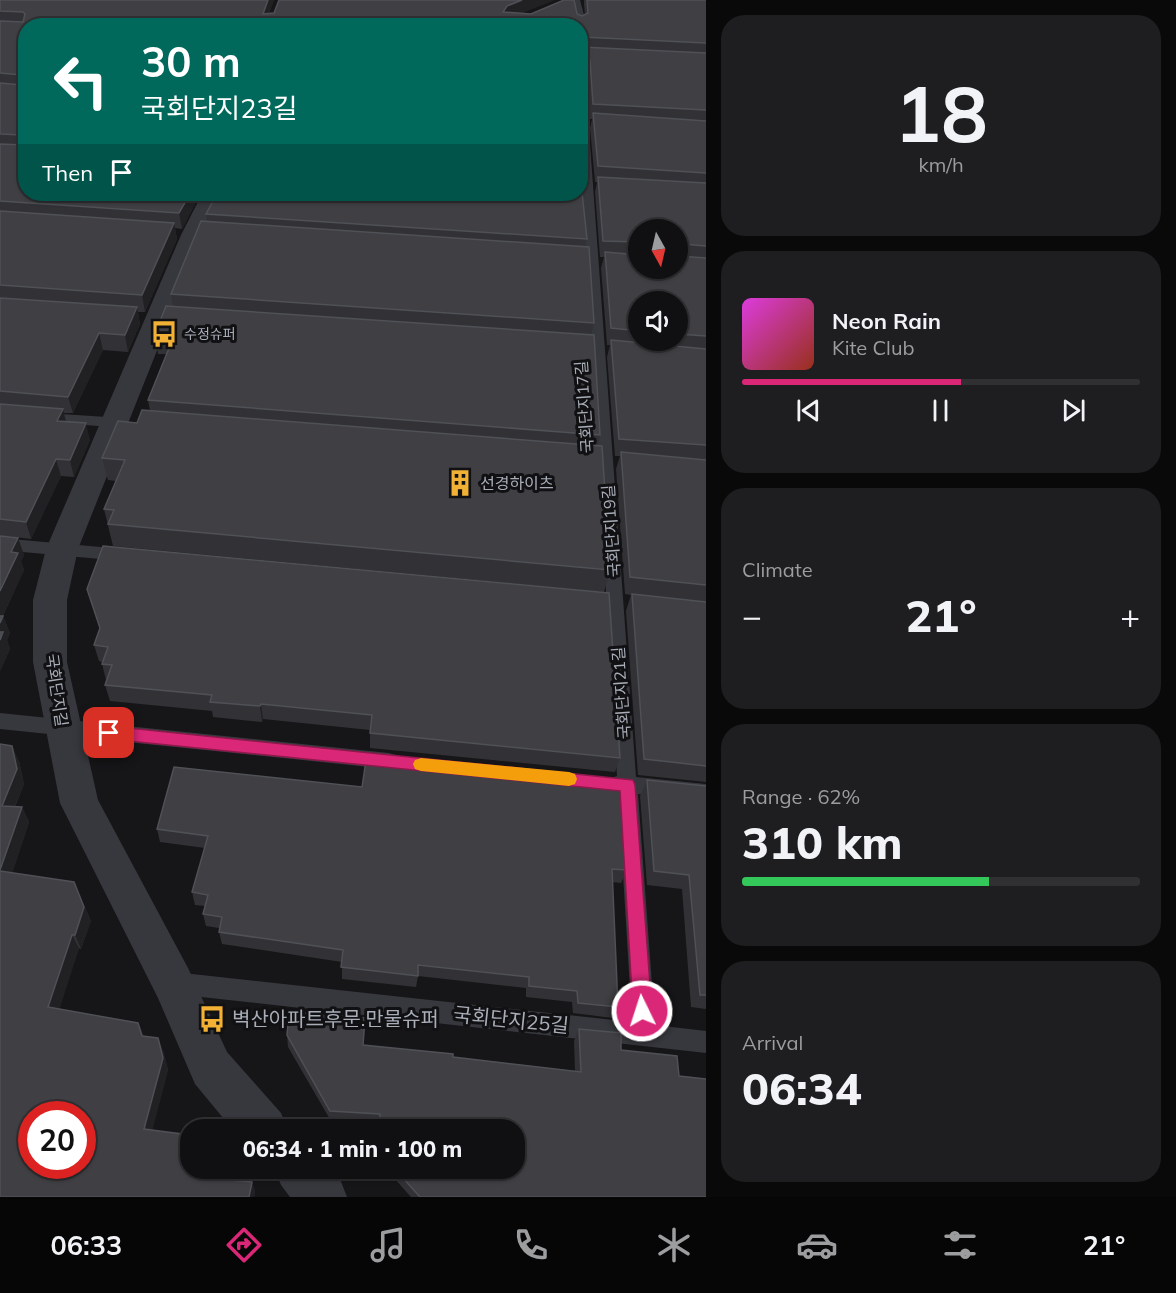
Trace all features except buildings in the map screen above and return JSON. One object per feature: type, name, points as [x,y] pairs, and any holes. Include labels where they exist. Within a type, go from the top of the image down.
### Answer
[{"type":"street","name":"국회단지길","points":[[209,201],[192,235],[158,320],[128,424],[62,549],[50,600],[50,662],[79,803],[172,983],[211,1068],[255,1119]]},
{"type":"street","points":[[307,1179],[322,1197]]},
{"type":"lane","points":[[572,1],[580,18]]},
{"type":"lane","name":"국회단지17길","points":[[588,165],[606,462]]},
{"type":"lane","points":[[0,414],[128,424]]},
{"type":"lane","name":"국회단지19길","points":[[606,462],[615,601]]},
{"type":"lane","points":[[0,544],[144,557]]},
{"type":"lane","name":"국회단지21길","points":[[615,601],[644,1034]]},
{"type":"lane","points":[[0,721],[404,763]]},
{"type":"lane","points":[[604,783],[706,792]]},
{"type":"lane","name":"국회단지25길","points":[[172,983],[706,1042]]},
{"type":"slow traffic","points":[[421,764],[569,779]]},
{"type":"place","name":"수정슈퍼","points":[[164,334]]},
{"type":"place","name":"선경하이츠","points":[[460,483]]},
{"type":"place","name":"벽산아파트후문.만물슈퍼","points":[[212,1019]]},
{"type":"route","points":[[109,733],[627,785],[642,1011]]}]
